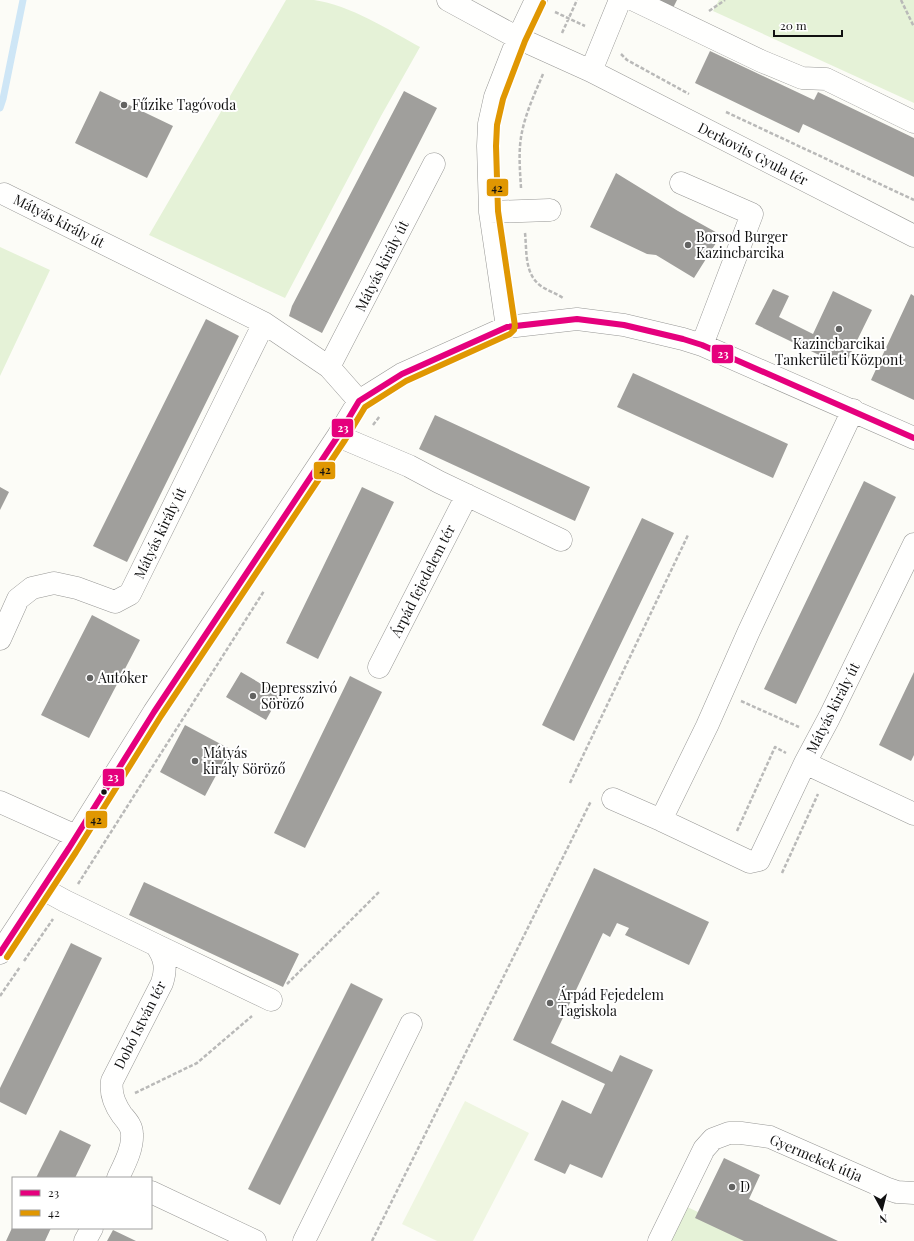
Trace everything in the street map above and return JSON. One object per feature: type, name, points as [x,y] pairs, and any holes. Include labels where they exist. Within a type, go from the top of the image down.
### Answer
[{"type":"street","name":"Derkovits Gyula tér","points":[[448,0],[518,38],[591,72],[914,236]]},
{"type":"street","points":[[591,72],[620,0]]},
{"type":"street","points":[[634,0],[761,61],[802,78],[826,80],[914,122]]},
{"type":"street","points":[[507,327],[490,212],[488,146],[489,124],[495,97],[518,38],[536,1]]},
{"type":"street","name":"Mátyás király út","points":[[329,367],[434,164]]},
{"type":"street","points":[[681,183],[752,214],[702,345]]},
{"type":"street","name":"Mátyás király út","points":[[4,194],[264,323],[329,367],[359,401]]},
{"type":"street","points":[[490,212],[550,210]]},
{"type":"street","points":[[0,953],[43,889],[154,712],[348,440],[359,401],[402,374],[507,327],[576,319],[624,325],[702,345],[914,438]]},
{"type":"street","name":"Mátyás király út","points":[[0,639],[18,599],[32,588],[54,583],[77,588],[115,602],[130,594],[264,323]]},
{"type":"street","points":[[661,820],[853,410]]},
{"type":"street","points":[[348,440],[409,466],[561,540]]},
{"type":"street","name":"Árpád fejedelem tér","points":[[379,667],[467,495]]},
{"type":"street","name":"Mátyás király út","points":[[914,544],[819,737],[797,759],[914,814]]},
{"type":"street","points":[[613,799],[750,862],[759,860],[797,759]]},
{"type":"street","points":[[0,802],[76,836]]},
{"type":"street","points":[[43,889],[156,946],[272,1000]]},
{"type":"street","name":"Dobó István tér","points":[[119,1177],[131,1147],[132,1133],[130,1125],[115,1103],[111,1091],[112,1080],[154,1001],[166,972],[162,954],[156,946]]},
{"type":"street","points":[[304,1241],[411,1024]]},
{"type":"street","name":"Gyermekek útja","points":[[659,1241],[704,1149],[714,1139],[729,1133],[770,1137],[888,1189],[897,1192],[914,1193]]},
{"type":"street","points":[[152,1192],[254,1241]]},
{"type":"street","points":[[85,1241],[91,1229]]},
{"type":"path","points":[[576,319],[565,299],[539,284],[528,270],[520,182],[521,134],[528,111],[552,53],[577,0]]},
{"type":"path","points":[[901,0],[914,27]]},
{"type":"path","points":[[536,1],[606,36],[627,60],[693,96]]},
{"type":"path","points":[[720,110],[914,200]]},
{"type":"path","points":[[348,440],[385,412]]},
{"type":"path","points":[[570,783],[688,535]]},
{"type":"path","points":[[0,996],[89,867],[268,585]]},
{"type":"path","points":[[722,692],[819,737]]},
{"type":"path","points":[[727,851],[775,747],[797,759]]},
{"type":"path","points":[[782,873],[828,774]]},
{"type":"path","points":[[372,1241],[591,799]]},
{"type":"green space","points":[[286,0],[314,0],[341,7],[369,19],[420,47],[381,116],[285,298],[149,235]]},
{"type":"green space","points":[[719,0],[914,0],[914,103],[713,11]]},
{"type":"green space","points":[[0,247],[50,270],[0,376]]},
{"type":"green space","points":[[465,1101],[529,1133],[473,1241],[437,1241],[402,1224]]},
{"type":"green space","points":[[683,1205],[760,1241],[668,1241]]},
{"type":"building","points":[[656,0],[677,0],[673,8]]},
{"type":"building","points":[[710,51],[814,100],[818,92],[914,138],[914,177],[803,124],[799,133],[695,83]]},
{"type":"building","points":[[100,91],[173,126],[147,178],[75,143]]},
{"type":"building","points":[[404,91],[437,108],[322,333],[289,316],[292,306]]},
{"type":"building","points":[[616,173],[721,235],[694,278],[656,255],[647,254],[590,227]]},
{"type":"building","name":"Kazincbarcikai Tankerületi Központ","points":[[773,289],[789,296],[779,317],[813,334],[833,291],[872,310],[844,367],[755,324]]},
{"type":"building","points":[[911,294],[914,296],[914,400],[871,380]]},
{"type":"building","points":[[206,319],[239,336],[127,562],[93,546]]},
{"type":"building","points":[[633,373],[788,444],[773,478],[617,407]]},
{"type":"building","points":[[435,415],[590,487],[575,521],[419,449]]},
{"type":"building","points":[[864,481],[896,497],[796,704],[764,689]]},
{"type":"building","points":[[0,487],[9,492],[0,510]]},
{"type":"building","points":[[362,487],[394,502],[318,659],[286,643]]},
{"type":"building","points":[[642,518],[674,533],[574,741],[542,725]]},
{"type":"building","name":"Autóker","points":[[92,615],[140,640],[89,738],[41,715]]},
{"type":"building","name":"Depresszivó Söröző","points":[[241,672],[280,695],[266,720],[226,697]]},
{"type":"building","points":[[914,672],[914,755],[911,761],[879,745]]},
{"type":"building","points":[[350,676],[382,692],[305,848],[274,833]]},
{"type":"building","name":"Mátyás király Söröző","points":[[185,725],[230,749],[205,796],[160,772]]},
{"type":"building","name":"Árpád Fejedelem Tagiskola","points":[[594,868],[709,922],[689,965],[625,935],[629,928],[617,923],[610,937],[603,933],[551,1043],[612,1072],[620,1055],[653,1070],[602,1178],[570,1164],[565,1174],[534,1160],[562,1100],[591,1114],[605,1084],[513,1040]]},
{"type":"building","points":[[144,882],[299,954],[283,987],[129,915]]},
{"type":"building","points":[[71,943],[102,958],[26,1115],[0,1102],[0,1088]]},
{"type":"building","points":[[351,983],[383,999],[280,1205],[248,1189]]},
{"type":"building","points":[[60,1130],[91,1145],[75,1177],[36,1177]]},
{"type":"building","name":"D","points":[[724,1158],[760,1175],[749,1199],[838,1241],[744,1241],[695,1218]]},
{"type":"building","points":[[12,1228],[51,1229],[45,1241],[6,1241]]},
{"type":"building","points":[[113,1230],[136,1241],[107,1241]]},
{"type":"waterway","points":[[0,108],[23,0]]},
{"type":"transit line","name":"42","points":[[7,957],[76,852],[161,716],[345,440],[365,407],[406,381],[510,334],[514,330],[515,326],[498,211],[496,146],[497,125],[503,99],[525,41],[543,3]]},
{"type":"transit line","name":"23","points":[[0,953],[69,848],[154,712],[338,436],[359,401],[402,374],[507,327],[577,319],[624,325],[702,345],[914,438]]},
{"type":"place","name":"Fűzike Tagóvoda","points":[[124,105]]},
{"type":"place","name":"Borsod Burger Kazincbarcika","points":[[688,245]]},
{"type":"place","name":"Kazincbarcikai Tankerületi Központ","points":[[839,329]]},
{"type":"place","name":"Autóker","points":[[90,678]]},
{"type":"place","name":"Depresszivó Söröző","points":[[253,696]]},
{"type":"place","name":"Mátyás király Söröző","points":[[195,761]]},
{"type":"place","name":"Árpád Fejedelem Tagiskola","points":[[550,1003]]},
{"type":"place","name":"D","points":[[732,1187]]}]
